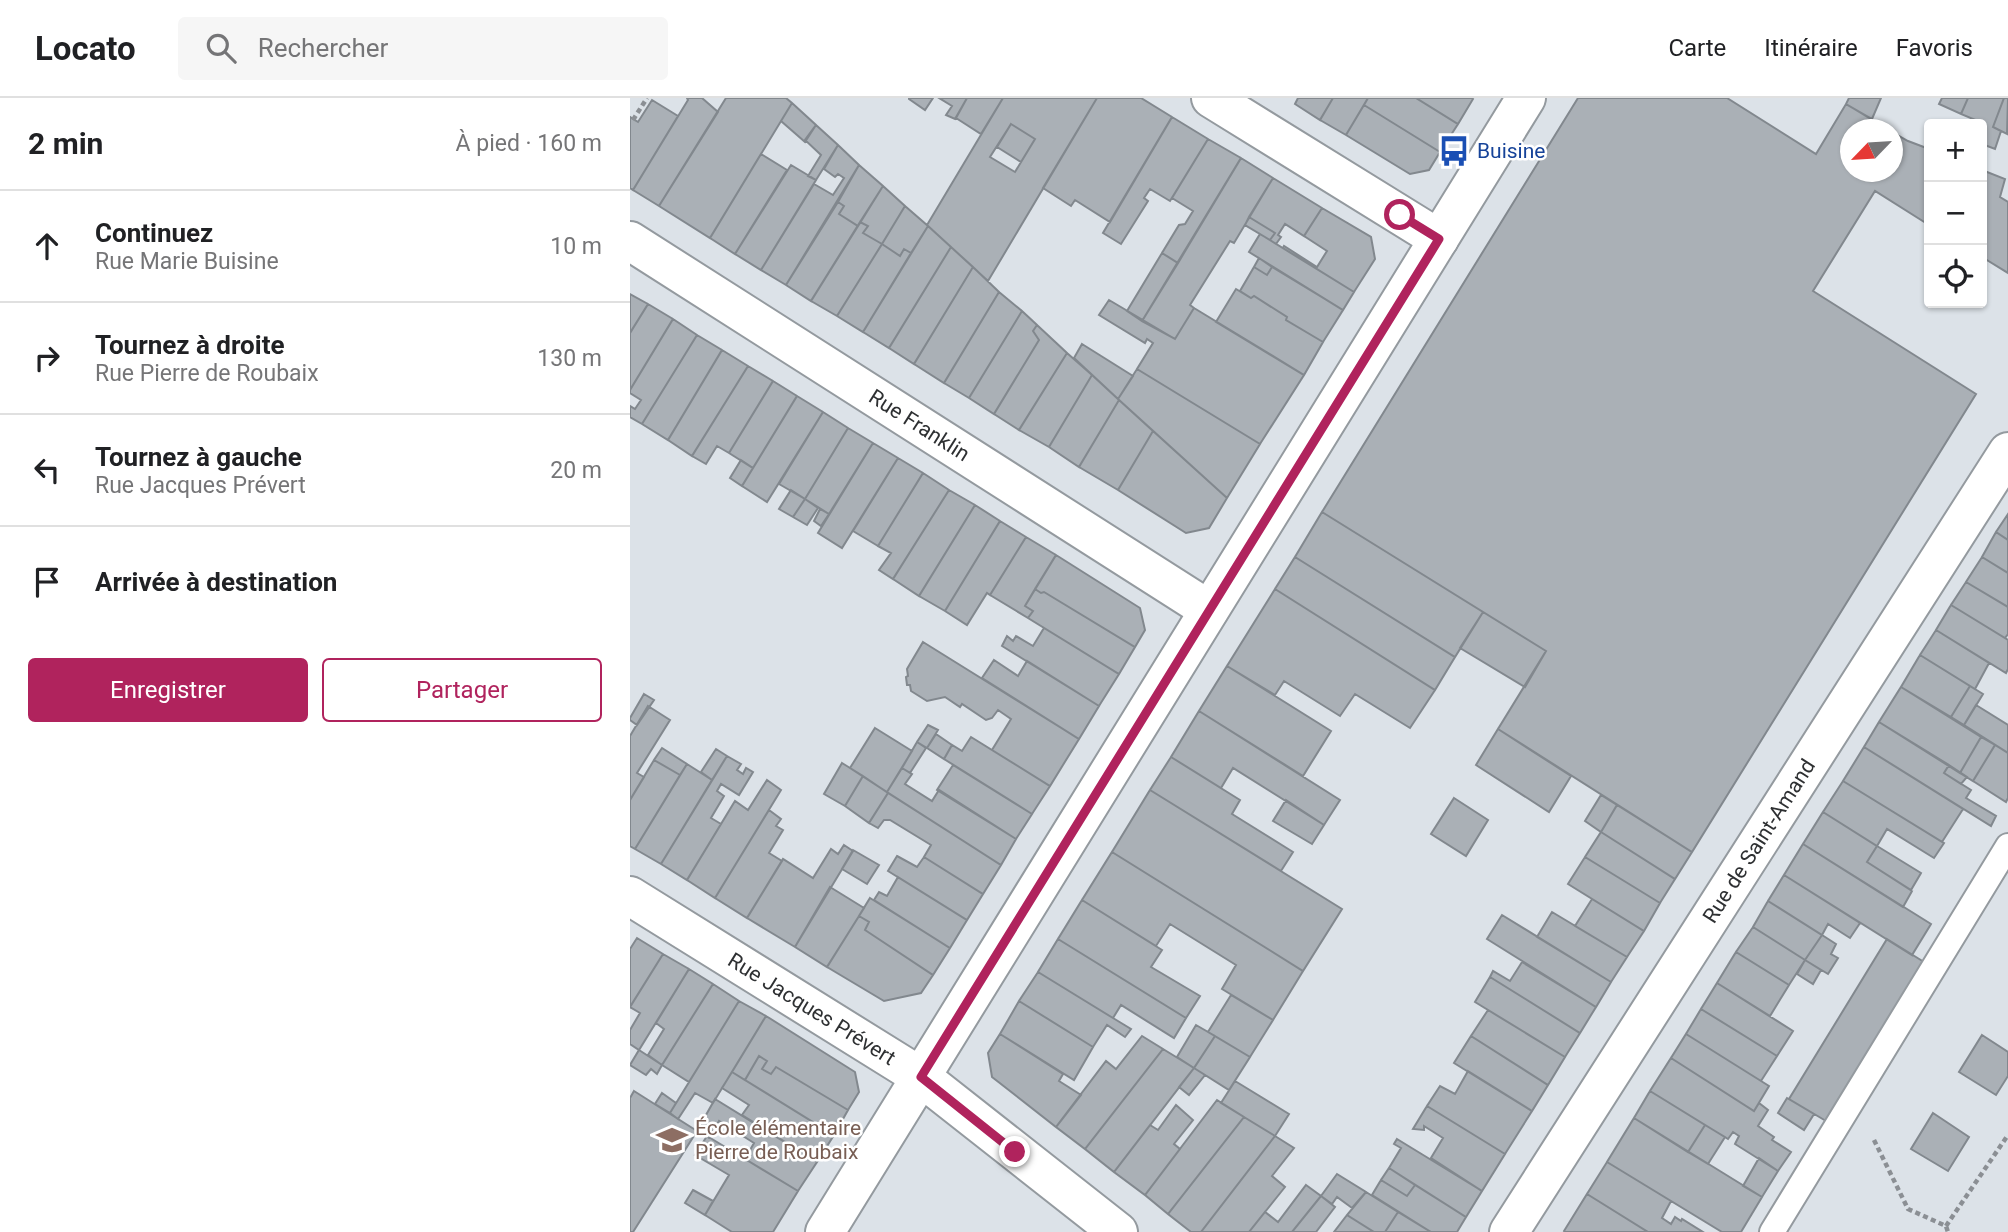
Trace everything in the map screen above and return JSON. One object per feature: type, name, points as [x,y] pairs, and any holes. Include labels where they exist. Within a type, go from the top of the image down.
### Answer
[{"type":"street","points":[[1211,98],[1439,239]]},
{"type":"street","points":[[825,1232],[1526,98]]},
{"type":"street","name":"Rue Franklin","points":[[630,242],[1209,610]]},
{"type":"street","name":"Rue de Saint-Amand","points":[[1509,1232],[2008,452]]},
{"type":"street","name":"Rue Jacques Prévert","points":[[630,896],[921,1077],[1118,1232]]},
{"type":"lane","points":[[1772,1232],[2008,846]]},
{"type":"path","points":[[633,120],[647,98]]},
{"type":"path","points":[[1854,1098],[1908,1209],[1947,1229],[2008,1135]]},
{"type":"building","points":[[687,98],[702,98],[718,112],[659,206],[633,190]]},
{"type":"building","points":[[726,98],[786,98],[792,103],[710,238],[659,206]]},
{"type":"building","points":[[909,98],[933,98],[925,110]]},
{"type":"building","points":[[939,98],[967,98],[955,119],[946,115],[952,106]]},
{"type":"building","points":[[967,98],[1003,98],[981,134],[956,118]]},
{"type":"building","points":[[1003,98],[1097,98],[988,281],[927,225]],"holes":[[[1011,124],[1035,139],[1015,172],[990,157]]]},
{"type":"building","points":[[1097,98],[1141,98],[1172,117],[1110,222],[1075,200],[1071,206],[1043,188]]},
{"type":"building","points":[[1298,98],[1333,98],[1320,120],[1295,104]]},
{"type":"building","points":[[1333,98],[1368,98],[1346,135],[1320,120]]},
{"type":"building","points":[[1368,98],[1416,98],[1458,124],[1440,152],[1364,105]]},
{"type":"building","points":[[1416,98],[1472,98],[1473,99],[1458,124]]},
{"type":"building","points":[[1578,98],[1727,98],[1816,154],[1846,104],[1871,119],[1840,119],[1840,182],[1903,182],[1903,138],[1924,147],[1924,222],[1875,191],[1813,291],[1976,394],[1692,852],[1498,729],[1546,651],[1322,512]]},
{"type":"building","points":[[1849,98],[1881,98],[1872,119],[1846,104]]},
{"type":"building","points":[[1942,98],[1968,98],[1961,114],[1939,104]]},
{"type":"building","points":[[1968,98],[2004,98],[1993,127],[2001,131],[1995,149],[1987,146],[1987,119],[1973,119],[1961,114]]},
{"type":"building","points":[[2004,98],[2008,98],[2007,134],[1993,127]]},
{"type":"building","points":[[652,100],[678,116],[633,190],[630,188],[630,117],[638,122]]},
{"type":"building","points":[[792,103],[816,125],[805,142],[781,121]]},
{"type":"building","points":[[1364,105],[1440,152],[1429,170],[1410,174],[1346,135]]},
{"type":"building","points":[[1172,117],[1208,139],[1170,201],[1150,189],[1144,198],[1148,201],[1121,244],[1103,233]]},
{"type":"building","points":[[1011,124],[1035,139],[1021,162],[997,147]]},
{"type":"building","points":[[816,125],[838,145],[816,180],[808,176],[821,155],[805,140]]},
{"type":"building","points":[[1208,139],[1241,158],[1178,263],[1162,253],[1179,225],[1185,224],[1193,211],[1172,198]]},
{"type":"building","points":[[838,145],[859,165],[786,285],[761,270],[814,184],[833,195],[844,178],[838,174],[835,177],[824,169]]},
{"type":"building","points":[[761,154],[787,170],[735,254],[710,238]]},
{"type":"building","points":[[1241,158],[1273,178],[1234,243],[1230,241],[1190,305],[1194,308],[1175,339],[1142,321]]},
{"type":"building","points":[[791,165],[816,180],[761,270],[735,254]]},
{"type":"building","points":[[859,165],[883,186],[858,226],[839,214],[844,206],[838,202]]},
{"type":"building","points":[[1987,172],[2005,179],[2000,197],[2008,202],[2008,273],[1987,260]]},
{"type":"building","points":[[1273,178],[1322,208],[1304,236],[1285,224],[1276,244],[1270,240],[1275,233],[1249,217]]},
{"type":"building","points":[[883,186],[905,206],[882,244],[863,233],[868,226],[860,222]]},
{"type":"building","points":[[838,202],[844,206],[839,214],[858,226],[811,301],[786,285]]},
{"type":"building","points":[[905,206],[928,226],[911,253],[904,249],[900,256],[882,244]]},
{"type":"building","points":[[1322,208],[1371,237],[1375,259],[1354,292],[1283,248],[1284,246],[1317,267],[1327,251],[1304,236]]},
{"type":"building","points":[[1249,217],[1275,233],[1270,240],[1245,225]]},
{"type":"building","points":[[860,222],[868,226],[863,233],[882,244],[837,316],[811,301]]},
{"type":"building","points":[[928,226],[951,247],[889,348],[863,332]]},
{"type":"building","points":[[1260,234],[1354,292],[1343,310],[1249,252]]},
{"type":"building","points":[[882,244],[900,256],[904,249],[911,253],[863,332],[837,316]]},
{"type":"building","points":[[951,247],[973,267],[914,364],[889,348]]},
{"type":"building","points":[[1162,253],[1178,263],[1142,321],[1127,311]]},
{"type":"building","points":[[1259,258],[1272,267],[1267,275],[1254,267]]},
{"type":"building","points":[[973,267],[999,292],[944,383],[914,364]]},
{"type":"building","points":[[1254,267],[1267,275],[1272,267],[1343,310],[1323,342],[1286,320],[1287,317],[1254,296],[1251,298],[1240,291]]},
{"type":"building","points":[[1236,289],[1251,298],[1254,296],[1287,317],[1286,320],[1323,342],[1304,375],[1216,322]]},
{"type":"building","points":[[999,292],[1022,311],[969,398],[944,383]]},
{"type":"building","points":[[630,294],[648,304],[630,333]]},
{"type":"building","points":[[1109,300],[1175,339],[1194,308],[1304,375],[1260,444],[1137,369],[1153,343],[1147,339],[1145,343],[1099,315]]},
{"type":"building","points":[[648,304],[673,319],[630,390],[630,333]]},
{"type":"building","points":[[1022,311],[1037,325],[1033,331],[1039,340],[994,414],[969,398]]},
{"type":"building","points":[[673,319],[697,335],[642,424],[630,417],[630,406],[635,409],[641,400],[630,393],[630,390]]},
{"type":"building","points":[[1037,325],[1067,353],[1019,430],[994,414],[1039,340],[1033,331]]},
{"type":"building","points":[[697,335],[722,350],[668,440],[642,424]]},
{"type":"building","points":[[1082,344],[1133,376],[1118,399],[1074,358]]},
{"type":"building","points":[[722,350],[748,366],[692,456],[668,440]]},
{"type":"building","points":[[1067,353],[1092,375],[1049,447],[1019,430]]},
{"type":"building","points":[[748,366],[773,381],[729,453],[717,446],[706,464],[692,456]]},
{"type":"building","points":[[1137,369],[1260,444],[1227,498],[1118,399]]},
{"type":"building","points":[[1092,375],[1119,400],[1079,467],[1049,447]]},
{"type":"building","points":[[773,381],[797,396],[753,468],[729,453]]},
{"type":"building","points":[[797,396],[823,412],[767,502],[742,486]]},
{"type":"building","points":[[1119,400],[1153,431],[1118,490],[1079,467]]},
{"type":"building","points":[[823,412],[848,428],[805,499],[779,484]]},
{"type":"building","points":[[848,428],[873,443],[829,514],[805,499]]},
{"type":"building","points":[[1153,431],[1227,498],[1209,528],[1186,533],[1118,490]]},
{"type":"building","points":[[873,443],[898,458],[842,548],[818,533]]},
{"type":"building","points":[[898,458],[923,473],[878,546],[853,531]]},
{"type":"building","points":[[741,460],[753,468],[742,486],[730,478]]},
{"type":"building","points":[[923,473],[949,490],[893,579],[879,570],[891,553],[878,546]]},
{"type":"building","points":[[791,490],[805,499],[793,517],[779,509]]},
{"type":"building","points":[[949,490],[975,505],[919,596],[893,579]]},
{"type":"building","points":[[805,499],[818,508],[807,525],[793,517]]},
{"type":"building","points":[[975,505],[1000,521],[945,611],[919,596]]},
{"type":"building","points":[[820,509],[829,514],[821,526],[814,521]]},
{"type":"building","points":[[1322,512],[1483,612],[1455,657],[1295,557]]},
{"type":"building","points":[[2008,514],[2008,540],[1996,532]]},
{"type":"building","points":[[1000,521],[1026,537],[990,595],[987,593],[967,625],[945,611]]},
{"type":"building","points":[[1996,532],[2008,540],[2008,573],[1982,557]]},
{"type":"building","points":[[1026,537],[1056,555],[1025,606],[1033,611],[1028,618],[990,595]]},
{"type":"building","points":[[1056,555],[1140,608],[1145,630],[1135,647],[1035,589]]},
{"type":"building","points":[[1295,557],[1455,657],[1435,690],[1275,589]]},
{"type":"building","points":[[1982,557],[2008,573],[2008,607],[1966,582]]},
{"type":"building","points":[[1966,582],[2008,607],[2008,634],[2005,638],[1951,605]]},
{"type":"building","points":[[1035,589],[1135,647],[1119,674],[1028,618],[1033,611],[1025,606]]},
{"type":"building","points":[[1275,589],[1435,690],[1410,728],[1355,694],[1340,716],[1284,681],[1275,695],[1227,666]]},
{"type":"building","points":[[1951,605],[2008,640],[2006,673],[1936,630]]},
{"type":"building","points":[[1483,612],[1546,651],[1525,687],[1460,648]]},
{"type":"building","points":[[1044,628],[1119,674],[1099,706],[1002,646],[1007,636],[1013,641],[1016,636],[1033,646]]},
{"type":"building","points":[[1936,630],[1989,663],[1975,689],[1920,655]]},
{"type":"building","points":[[923,642],[1079,739],[1050,786],[992,750],[1011,719],[998,710],[992,718],[986,720],[962,704],[960,707],[945,697],[927,701],[911,691],[910,685],[907,685],[907,669]]},
{"type":"building","points":[[1920,655],[1970,686],[1951,717],[1901,687]]},
{"type":"building","points":[[994,660],[1018,676],[1027,661],[1099,706],[1079,739],[982,678]]},
{"type":"building","points":[[1227,666],[1331,731],[1303,776],[1199,711]]},
{"type":"building","points":[[1970,686],[1983,694],[1964,725],[1951,717]]},
{"type":"building","points":[[1901,687],[1981,737],[1960,773],[1879,722]]},
{"type":"building","points":[[644,694],[654,700],[637,725],[630,718]]},
{"type":"building","points":[[1976,705],[2008,725],[2008,753],[1964,725]]},
{"type":"building","points":[[648,706],[670,720],[637,773],[644,777],[630,800],[630,736]]},
{"type":"building","points":[[1199,711],[1340,800],[1324,825],[1233,768],[1221,788],[1171,757]]},
{"type":"building","points":[[1879,722],[1949,765],[1944,773],[1971,790],[1966,798],[1996,816],[1991,826],[1864,747]]},
{"type":"building","points":[[928,725],[938,730],[927,748],[917,742]]},
{"type":"building","points":[[875,728],[912,751],[887,792],[850,768]]},
{"type":"building","points":[[1498,729],[1571,776],[1549,812],[1476,765]]},
{"type":"building","points":[[936,734],[952,745],[944,759],[927,748]]},
{"type":"building","points":[[971,737],[1050,786],[1032,814],[944,759],[952,745],[962,751]]},
{"type":"building","points":[[1981,737],[1995,745],[1973,781],[1960,773]]},
{"type":"building","points":[[917,742],[926,748],[910,773],[902,768]]},
{"type":"building","points":[[1995,745],[2008,753],[2006,802],[1973,781]]},
{"type":"building","points":[[1864,747],[1963,809],[1942,842],[1843,781]]},
{"type":"building","points":[[662,748],[687,764],[680,775],[654,760]]},
{"type":"building","points":[[716,749],[727,756],[712,780],[701,772]]},
{"type":"building","points":[[727,756],[741,764],[737,770],[743,774],[746,768],[753,772],[739,795],[721,784],[717,791],[724,796],[711,818],[721,824],[687,880],[661,864]]},
{"type":"building","points":[[1171,757],[1240,800],[1232,814],[1293,852],[1281,871],[1150,790]]},
{"type":"building","points":[[654,760],[680,775],[635,849],[630,846],[630,800]]},
{"type":"building","points":[[842,763],[863,776],[845,806],[824,794]]},
{"type":"building","points":[[687,764],[712,780],[661,864],[635,849]]},
{"type":"building","points":[[953,765],[1032,814],[1016,839],[937,790]]},
{"type":"building","points":[[1949,765],[1967,777],[1961,784],[1944,773]]},
{"type":"building","points":[[902,768],[912,774],[905,784],[932,801],[939,790],[1016,839],[1001,865],[887,792]]},
{"type":"building","points":[[863,776],[888,793],[869,823],[845,806]]},
{"type":"building","points":[[767,780],[781,790],[715,898],[687,880],[735,801],[748,810]]},
{"type":"building","points":[[1843,781],[1944,843],[1934,858],[1887,829],[1877,846],[1823,812]]},
{"type":"building","points":[[1150,790],[1342,909],[1303,971],[1112,852]]},
{"type":"building","points":[[888,793],[1001,865],[983,894],[924,857],[931,845],[890,820],[884,820],[878,828],[869,823]]},
{"type":"building","points":[[1601,795],[1617,805],[1601,832],[1585,821]]},
{"type":"building","points":[[1454,798],[1488,820],[1466,856],[1431,834]]},
{"type":"building","points":[[1286,800],[1324,825],[1312,844],[1273,821]]},
{"type":"building","points":[[1617,805],[1692,852],[1675,879],[1601,832]]},
{"type":"building","points":[[769,810],[781,819],[776,826],[783,830],[769,853],[782,861],[747,918],[715,898]]},
{"type":"building","points":[[1823,812],[1877,846],[1867,862],[1912,891],[1903,907],[1803,844]]},
{"type":"building","points":[[1601,832],[1675,879],[1660,903],[1585,857]]},
{"type":"building","points":[[1803,844],[1931,924],[1912,955],[1784,875]]},
{"type":"building","points":[[844,845],[853,851],[795,947],[747,918],[783,859],[813,878],[831,849],[838,854]]},
{"type":"building","points":[[1877,846],[1921,873],[1911,890],[1867,862]]},
{"type":"building","points":[[853,850],[879,865],[867,884],[842,869]]},
{"type":"building","points":[[1112,852],[1303,971],[1273,1020],[1222,989],[1236,965],[1170,924],[1156,946],[1082,900]]},
{"type":"building","points":[[897,856],[917,867],[924,857],[983,894],[967,920],[888,871]]},
{"type":"building","points":[[1585,857],[1660,903],[1644,931],[1568,884]]},
{"type":"building","points":[[1784,875],[1860,923],[1850,938],[1828,924],[1822,935],[1768,901]]},
{"type":"building","points":[[898,877],[967,920],[950,948],[874,900],[879,892],[887,896]]},
{"type":"building","points":[[830,887],[864,908],[827,967],[795,947]]},
{"type":"building","points":[[870,898],[950,948],[933,975],[865,930],[869,922],[859,916]]},
{"type":"building","points":[[1592,899],[1644,931],[1627,957],[1575,926]]},
{"type":"building","points":[[1082,900],[1162,950],[1151,967],[1200,996],[1186,1018],[1058,939]]},
{"type":"building","points":[[1768,901],[1822,935],[1805,960],[1753,927]]},
{"type":"building","points":[[1552,912],[1627,957],[1611,982],[1537,937]]},
{"type":"building","points":[[1502,915],[1611,982],[1596,1007],[1487,939]]},
{"type":"building","points":[[859,916],[869,922],[865,930],[933,975],[921,993],[884,1001],[827,967]]},
{"type":"building","points":[[1753,927],[1805,960],[1789,985],[1736,952]]},
{"type":"building","points":[[1822,935],[1836,944],[1831,954],[1838,958],[1828,974],[1805,960]]},
{"type":"building","points":[[637,938],[663,954],[630,1007],[630,949]]},
{"type":"building","points":[[1058,939],[1186,1018],[1174,1038],[1121,1005],[1113,1018],[1038,972]]},
{"type":"building","points":[[1887,939],[1924,962],[1826,1121],[1789,1099]]},
{"type":"building","points":[[1736,952],[1789,985],[1770,1016],[1717,983]]},
{"type":"building","points":[[663,954],[689,969],[639,1050],[630,1044],[630,1030],[640,1013],[630,1007]]},
{"type":"building","points":[[1805,960],[1821,970],[1813,984],[1797,974]]},
{"type":"building","points":[[1522,962],[1596,1007],[1580,1033],[1490,977],[1493,971],[1510,981]]},
{"type":"building","points":[[689,969],[713,984],[662,1065],[648,1055],[664,1029],[656,1023]]},
{"type":"building","points":[[1038,972],[1131,1029],[1125,1037],[1107,1025],[1093,1047],[1019,1001]]},
{"type":"building","points":[[1490,977],[1580,1033],[1565,1057],[1475,1002]]},
{"type":"building","points":[[1717,983],[1793,1031],[1777,1056],[1701,1009]]},
{"type":"building","points":[[713,984],[739,1001],[689,1082],[662,1065]]},
{"type":"building","points":[[1231,995],[1273,1020],[1250,1057],[1208,1032]]},
{"type":"building","points":[[739,1001],[766,1016],[713,1103],[695,1093],[678,1119],[670,1113]]},
{"type":"building","points":[[1019,1001],[1093,1047],[1074,1080],[1000,1034]]},
{"type":"building","points":[[1701,1009],[1777,1056],[1761,1081],[1686,1034]]},
{"type":"building","points":[[1488,1010],[1565,1057],[1548,1085],[1471,1036]]},
{"type":"building","points":[[766,1016],[855,1072],[859,1092],[848,1110],[776,1067],[771,1074],[762,1069],[767,1061],[759,1056],[745,1080],[732,1072]]},
{"type":"building","points":[[1196,1025],[1215,1036],[1194,1068],[1177,1057]]},
{"type":"building","points":[[1000,1034],[1063,1074],[1059,1081],[1081,1095],[1056,1127],[992,1077],[988,1053]]},
{"type":"building","points":[[1686,1034],[1769,1086],[1754,1111],[1671,1058]]},
{"type":"building","points":[[1982,1035],[2008,1052],[2008,1076],[1996,1095],[1959,1072]]},
{"type":"building","points":[[1142,1036],[1163,1049],[1085,1149],[1056,1127],[1106,1061],[1116,1069]]},
{"type":"building","points":[[1215,1036],[1250,1057],[1229,1090],[1194,1068]]},
{"type":"building","points":[[1471,1036],[1548,1085],[1532,1111],[1454,1063]]},
{"type":"building","points":[[1163,1049],[1194,1068],[1114,1172],[1085,1149]]},
{"type":"building","points":[[639,1050],[662,1065],[657,1074],[651,1069],[646,1075],[630,1065]]},
{"type":"building","points":[[759,1056],[767,1061],[762,1069],[771,1074],[776,1067],[848,1110],[834,1135],[745,1080]]},
{"type":"building","points":[[1671,1058],[1754,1111],[1759,1103],[1768,1110],[1758,1126],[1774,1137],[1772,1140],[1791,1152],[1778,1171],[1735,1144],[1739,1136],[1733,1132],[1728,1139],[1650,1091]]},
{"type":"building","points":[[1194,1068],[1205,1075],[1189,1095],[1179,1087]]},
{"type":"building","points":[[1468,1071],[1532,1111],[1505,1154],[1427,1106],[1440,1086],[1455,1094]]},
{"type":"building","points":[[732,1072],[834,1135],[817,1162],[742,1115],[749,1105],[722,1088]]},
{"type":"building","points":[[1235,1081],[1289,1114],[1275,1136],[1221,1103]]},
{"type":"building","points":[[634,1091],[697,1131],[633,1232],[630,1232],[630,1098]]},
{"type":"building","points":[[1650,1091],[1705,1125],[1688,1152],[1634,1118]]},
{"type":"building","points":[[662,1093],[676,1103],[670,1113],[655,1104]]},
{"type":"building","points":[[1787,1098],[1814,1114],[1804,1130],[1778,1113]]},
{"type":"building","points":[[715,1099],[817,1162],[798,1191],[745,1159],[754,1143],[719,1121],[709,1138],[697,1131]]},
{"type":"building","points":[[1217,1100],[1244,1117],[1168,1214],[1145,1195]]},
{"type":"building","points":[[1176,1105],[1193,1120],[1174,1144],[1180,1149],[1145,1195],[1114,1172],[1150,1125],[1158,1130]]},
{"type":"building","points":[[1427,1106],[1505,1154],[1482,1191],[1431,1158],[1443,1138],[1424,1126],[1424,1130],[1413,1129]]},
{"type":"building","points":[[1933,1113],[1969,1137],[1948,1171],[1911,1149]]},
{"type":"building","points":[[1244,1117],[1275,1136],[1201,1232],[1191,1232],[1168,1214]]},
{"type":"building","points":[[1634,1118],[1762,1197],[1741,1232],[1722,1232],[1607,1162]]},
{"type":"building","points":[[1705,1125],[1725,1137],[1708,1164],[1688,1152]]},
{"type":"building","points":[[707,1136],[798,1191],[773,1232],[732,1232],[705,1215],[729,1175],[695,1155]]},
{"type":"building","points":[[1275,1136],[1294,1148],[1272,1176],[1285,1187],[1249,1232],[1201,1232]]},
{"type":"building","points":[[1397,1139],[1482,1191],[1466,1217],[1389,1168],[1401,1148],[1394,1144]]},
{"type":"building","points":[[1759,1158],[1778,1171],[1762,1197],[1743,1186]]},
{"type":"building","points":[[1607,1162],[1671,1201],[1662,1218],[1671,1224],[1675,1217],[1681,1221],[1682,1219],[1703,1232],[1648,1232],[1587,1194]]},
{"type":"building","points":[[1389,1168],[1415,1185],[1407,1196],[1381,1180]]},
{"type":"building","points":[[1337,1174],[1366,1192],[1352,1208],[1337,1197],[1332,1204],[1321,1196]]},
{"type":"building","points":[[1381,1180],[1407,1196],[1415,1185],[1466,1217],[1457,1232],[1431,1232],[1372,1195]]},
{"type":"building","points":[[1306,1185],[1321,1196],[1292,1232],[1249,1232],[1265,1212],[1278,1222]]},
{"type":"building","points":[[693,1190],[713,1201],[705,1215],[685,1203]]},
{"type":"building","points":[[1366,1192],[1398,1212],[1385,1232],[1374,1232],[1347,1215]]},
{"type":"building","points":[[1587,1194],[1648,1232],[1565,1232]]},
{"type":"building","points":[[1321,1196],[1335,1207],[1316,1232],[1292,1232]]},
{"type":"building","points":[[1398,1212],[1431,1232],[1385,1232]]},
{"type":"building","points":[[1347,1215],[1374,1232],[1334,1232]]},
{"type":"place","name":"Buisine","points":[[1454,151]]},
{"type":"place","name":"École élémentaire Pierre de Roubaix","points":[[672,1140]]},
{"type":"route","points":[[1015,1152],[921,1077],[1439,239],[1400,215]]}]
